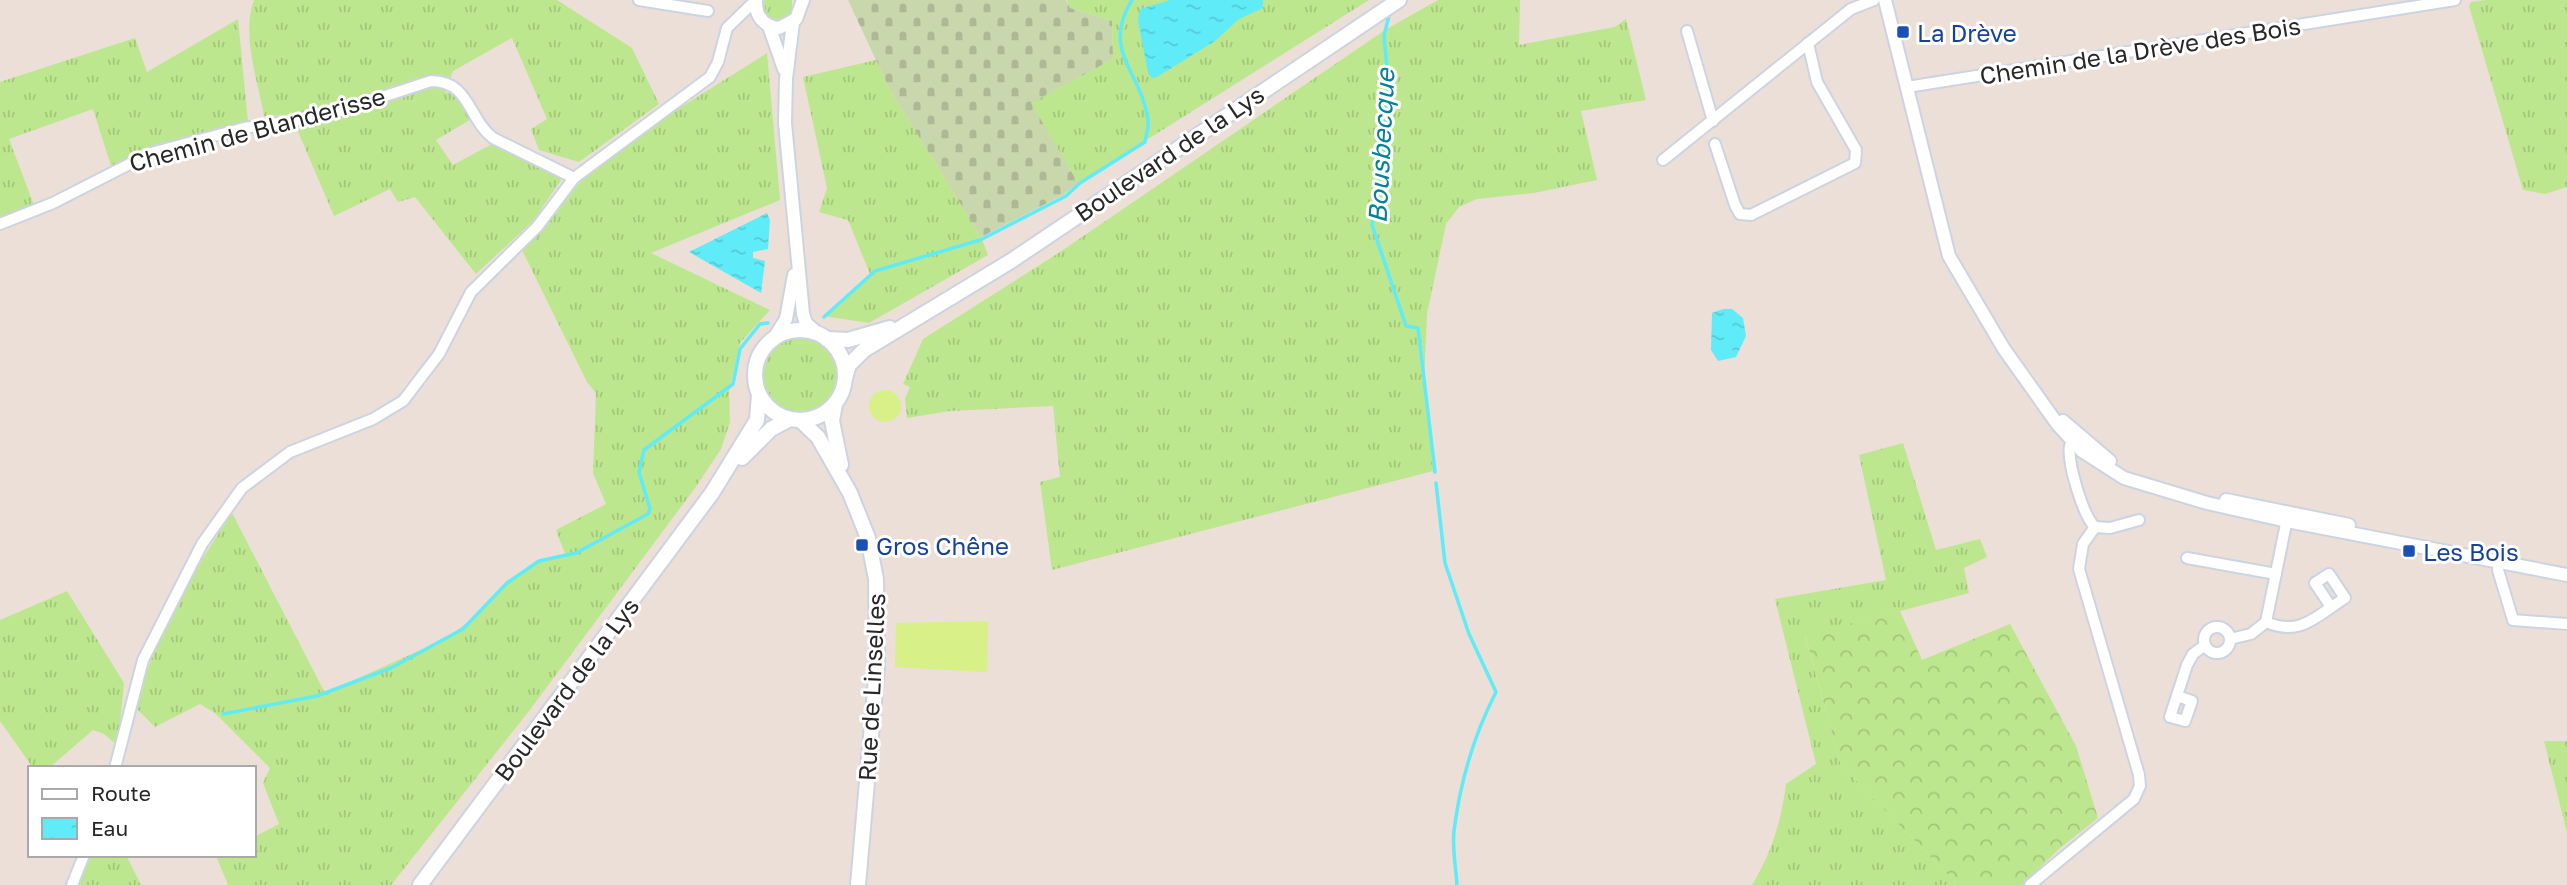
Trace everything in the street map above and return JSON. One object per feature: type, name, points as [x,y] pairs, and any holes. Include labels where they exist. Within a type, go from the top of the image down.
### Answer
[{"type":"main road","name":"Boulevard de la Lys","points":[[845,378],[849,365],[861,352],[1011,261],[1399,0]]},
{"type":"main road","name":"Boulevard de la Lys","points":[[822,336],[848,340],[885,330],[939,305]]},
{"type":"main road","points":[[795,330],[822,336],[841,356],[845,378],[835,404],[819,416],[795,420],[772,410],[760,394],[755,378],[757,361],[774,338],[795,330]]},
{"type":"main road","name":"Boulevard de la Lys","points":[[420,885],[712,493],[757,420],[760,394]]},
{"type":"main road","name":"Rue de Linselles","points":[[835,404],[833,432],[850,493],[871,547],[878,611],[877,675],[858,885]]},
{"type":"main road","name":"Boulevard de la Lys","points":[[712,493],[762,437],[795,420]]},
{"type":"main road","name":"Rue de Linselles","points":[[795,420],[818,437],[850,493]]},
{"type":"street","points":[[639,0],[695,4],[708,11]]},
{"type":"street","points":[[116,766],[143,660],[198,552],[231,501],[247,482],[290,452],[373,419],[403,401],[439,355],[471,292],[537,227],[574,178],[710,78],[718,62],[724,32],[756,0]]},
{"type":"street","points":[[756,0],[757,14],[766,24],[780,52],[786,79]]},
{"type":"street","points":[[1663,160],[1851,9],[1874,0]]},
{"type":"street","points":[[1885,0],[1952,264],[1998,339],[2046,407],[2114,473],[2180,495],[2567,575]]},
{"type":"street","name":"Chemin de la Drève des Bois","points":[[1907,87],[2455,0]]},
{"type":"street","points":[[801,2],[793,22],[786,79],[785,134],[803,314],[806,323],[822,336]]},
{"type":"street","points":[[732,22],[743,19],[782,27],[793,22]]},
{"type":"street","points":[[1687,31],[1713,121]]},
{"type":"street","points":[[1715,144],[1740,214],[1751,215],[1855,163],[1856,150],[1817,82],[1808,43]]},
{"type":"street","name":"Chemin de Blanderisse","points":[[0,224],[53,202],[151,153],[254,127],[324,116],[431,81],[447,83],[465,96],[484,130],[493,138],[574,178]]},
{"type":"street","points":[[774,338],[786,319],[797,247]]},
{"type":"street","points":[[2076,439],[2070,461],[2086,516],[2095,527],[2110,528],[2139,520]]},
{"type":"street","points":[[2230,639],[2251,634],[2266,622],[2288,517]]},
{"type":"street","points":[[2030,885],[2134,799],[2140,786],[2133,751],[2079,569],[2083,544],[2095,527]]},
{"type":"street","points":[[2187,558],[2276,574]]},
{"type":"street","points":[[2498,561],[2498,570],[2513,620],[2567,624]]},
{"type":"street","points":[[2266,622],[2284,629],[2298,628],[2331,607]]},
{"type":"street","points":[[2177,696],[2189,660],[2205,645],[2205,633],[2215,626],[2224,629],[2230,639],[2228,646],[2220,652],[2213,652],[2205,645]]},
{"type":"street","points":[[72,885],[83,857]]},
{"type":"green space","points":[[254,0],[557,0],[632,48],[659,104],[579,162],[539,150],[531,129],[547,119],[512,38],[453,71],[445,92],[455,95],[473,118],[436,140],[453,165],[492,144],[563,177],[533,221],[476,274],[415,197],[398,202],[390,189],[334,216],[291,115],[264,116],[250,42],[250,13]]},
{"type":"green space","points":[[764,0],[792,0],[792,10],[788,17],[774,20],[765,14]]},
{"type":"green space","points":[[848,0],[1066,0],[1070,8],[1112,21],[1113,59],[1031,103],[1078,183],[1063,195],[981,237],[890,90]]},
{"type":"green space","points":[[1067,0],[1369,0],[1078,183],[1030,103],[1113,59],[1112,21],[1070,8]]},
{"type":"green space","points":[[1438,0],[1520,0],[1519,45],[1615,27],[1626,19],[1646,100],[1581,111],[1597,180],[1534,193],[1477,199],[1459,207],[1446,224],[1427,314],[1424,382],[1433,471],[1052,570],[1040,482],[1060,477],[1053,406],[950,411],[907,418],[905,399],[910,387],[903,384],[923,339],[1060,252],[1385,30]]},
{"type":"green space","points":[[2567,0],[2567,187],[2545,194],[2523,190],[2469,6],[2471,2]]},
{"type":"green space","points":[[238,19],[248,122],[169,142],[111,166],[93,109],[9,139],[35,208],[0,220],[0,82],[135,38],[147,72]]},
{"type":"green space","points":[[767,53],[780,200],[651,253],[770,310],[740,343],[729,392],[730,422],[721,449],[529,711],[391,885],[228,885],[216,857],[256,857],[256,836],[279,824],[263,783],[270,768],[216,714],[200,704],[155,727],[137,709],[152,657],[188,582],[232,513],[325,693],[447,638],[476,616],[506,582],[538,560],[565,554],[556,530],[606,504],[593,473],[596,393],[587,382],[522,250],[583,179],[670,114]]},
{"type":"green space","points":[[876,60],[890,90],[981,237],[988,255],[869,323],[823,316],[870,274],[848,220],[819,212],[827,188],[803,77]]},
{"type":"green space","points":[[800,337],[815,340],[827,348],[835,360],[838,375],[835,390],[827,402],[815,410],[800,413],[785,410],[773,402],[765,390],[762,375],[765,360],[773,348],[785,340]]},
{"type":"green space","points":[[885,390],[896,395],[901,406],[896,417],[885,422],[874,417],[869,406],[874,395]]},
{"type":"green space","points":[[1903,443],[1936,550],[1980,539],[1987,557],[1964,568],[1969,593],[1805,636],[1841,765],[1958,885],[1752,885],[1775,836],[1786,784],[1816,764],[1775,599],[1886,580],[1859,455]]},
{"type":"green space","points":[[67,591],[124,683],[118,746],[104,734],[93,730],[51,766],[32,766],[0,721],[0,620]]},
{"type":"green space","points":[[1900,611],[1922,660],[2010,624],[2076,746],[2098,818],[2059,849],[2022,885],[1958,885],[1841,765],[1805,635]]},
{"type":"green space","points":[[988,621],[987,672],[895,667],[896,623]]},
{"type":"green space","points":[[2544,741],[2567,741],[2567,833]]},
{"type":"green space","points":[[90,857],[127,857],[141,885],[79,885]]},
{"type":"water","points":[[1170,0],[1263,0],[1263,8],[1239,19],[1215,41],[1157,77],[1152,78],[1148,73],[1138,20],[1140,9]]},
{"type":"water","points":[[767,213],[770,220],[768,249],[753,252],[753,258],[765,261],[761,293],[689,252]]},
{"type":"water","points":[[1732,309],[1743,318],[1746,336],[1736,357],[1718,361],[1711,350],[1712,313]]},
{"type":"waterway","points":[[824,317],[875,271],[980,240],[1066,196],[1080,183],[1145,142],[1148,123],[1144,103],[1121,48],[1123,18],[1132,0]]},
{"type":"waterway","name":"Bousbecque","points":[[1389,15],[1384,36],[1388,79],[1383,159],[1372,225],[1406,326],[1418,328],[1435,472]]},
{"type":"waterway","points":[[223,714],[317,696],[391,668],[463,629],[507,583],[539,561],[576,553],[648,514],[650,509],[639,472],[644,450],[733,384],[740,349],[760,324],[768,323]]},
{"type":"waterway","name":"Bousbecque","points":[[1436,483],[1445,563],[1469,634],[1496,692],[1475,742],[1460,795],[1454,838],[1457,885]]},
{"type":"place","name":"La Drève","points":[[1903,32]]},
{"type":"place","name":"Gros Chêne","points":[[862,545]]},
{"type":"place","name":"Les Bois","points":[[2409,551]]}]
